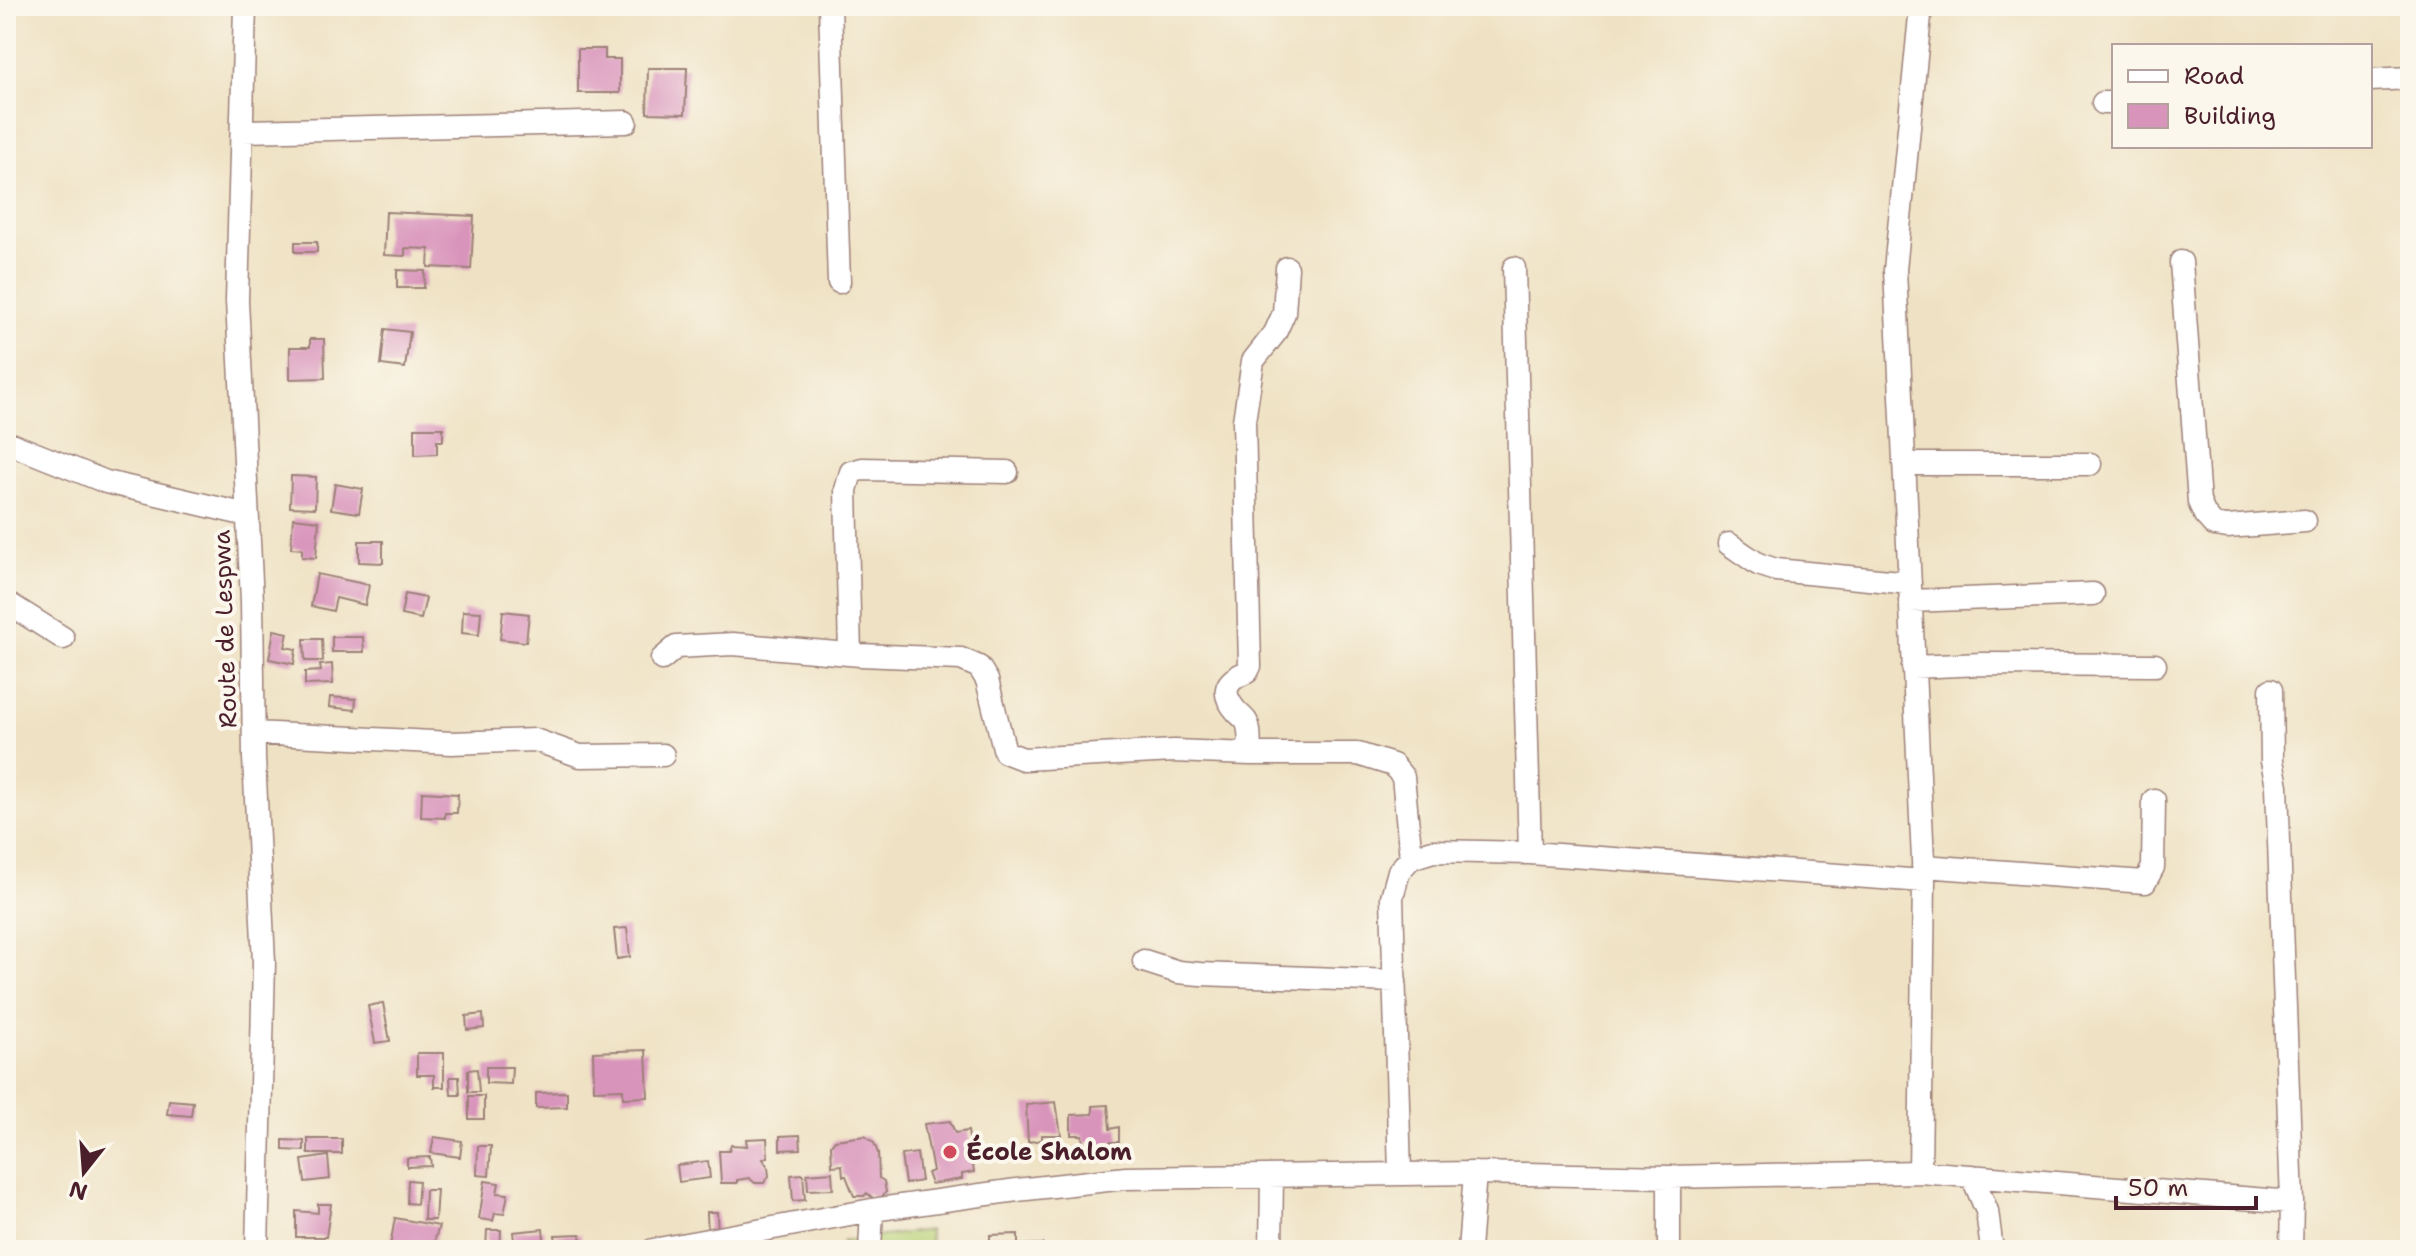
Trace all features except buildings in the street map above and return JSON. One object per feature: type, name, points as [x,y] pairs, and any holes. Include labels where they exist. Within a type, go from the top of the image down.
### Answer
[{"type":"street","name":"Route de Lespwa","points":[[245,6],[237,301],[252,601],[264,962],[257,1250]]},
{"type":"street","points":[[830,6],[839,282]]},
{"type":"street","points":[[1920,1172],[1923,874],[1895,270],[1921,6]]},
{"type":"street","points":[[2372,80],[2410,78]]},
{"type":"street","points":[[242,131],[626,122]]},
{"type":"street","points":[[2181,262],[2199,502],[2205,515],[2214,525],[2227,527],[2305,521]]},
{"type":"street","points":[[1250,754],[1246,720],[1234,709],[1227,685],[1231,678],[1247,672],[1250,666],[1244,421],[1253,361],[1275,333],[1284,313],[1287,268]]},
{"type":"street","points":[[1514,268],[1530,853]]},
{"type":"street","points":[[6,442],[106,482],[247,515]]},
{"type":"street","points":[[1904,464],[2090,464]]},
{"type":"street","points":[[850,654],[846,490],[851,472],[862,469],[1007,472]]},
{"type":"street","points":[[1729,544],[1758,564],[1776,570],[1910,592],[2093,594]]},
{"type":"street","points":[[6,602],[63,638]]},
{"type":"street","points":[[662,659],[676,647],[733,644],[961,659],[979,667],[987,680],[1005,752],[1023,759],[1174,751],[1358,754],[1393,765],[1403,777],[1411,858]]},
{"type":"street","points":[[1913,667],[1982,664],[2155,665]]},
{"type":"street","points":[[2271,690],[2292,1202],[2291,1250]]},
{"type":"street","points":[[254,733],[452,743],[535,740],[580,756],[663,755]]},
{"type":"street","points":[[1400,1174],[1392,897],[1399,871],[1411,858],[1433,851],[1530,853],[1923,874],[2145,882],[2153,867],[2154,800]]},
{"type":"street","points":[[1144,961],[1178,972],[1200,974],[1395,981]]},
{"type":"street","points":[[653,1250],[872,1210],[1126,1178],[1475,1173],[1669,1177],[1920,1172],[2292,1202]]},
{"type":"street","points":[[1469,1250],[1475,1173]]},
{"type":"street","points":[[1271,1250],[1272,1176]]},
{"type":"street","points":[[1972,1176],[1987,1211],[1992,1250]]},
{"type":"street","points":[[1669,1177],[1669,1250]]},
{"type":"street","points":[[870,1250],[872,1210]]},
{"type":"green space","points":[[929,1230],[932,1250],[844,1250],[843,1241]]},
{"type":"place","name":"École Shalom","points":[[950,1152]]}]
